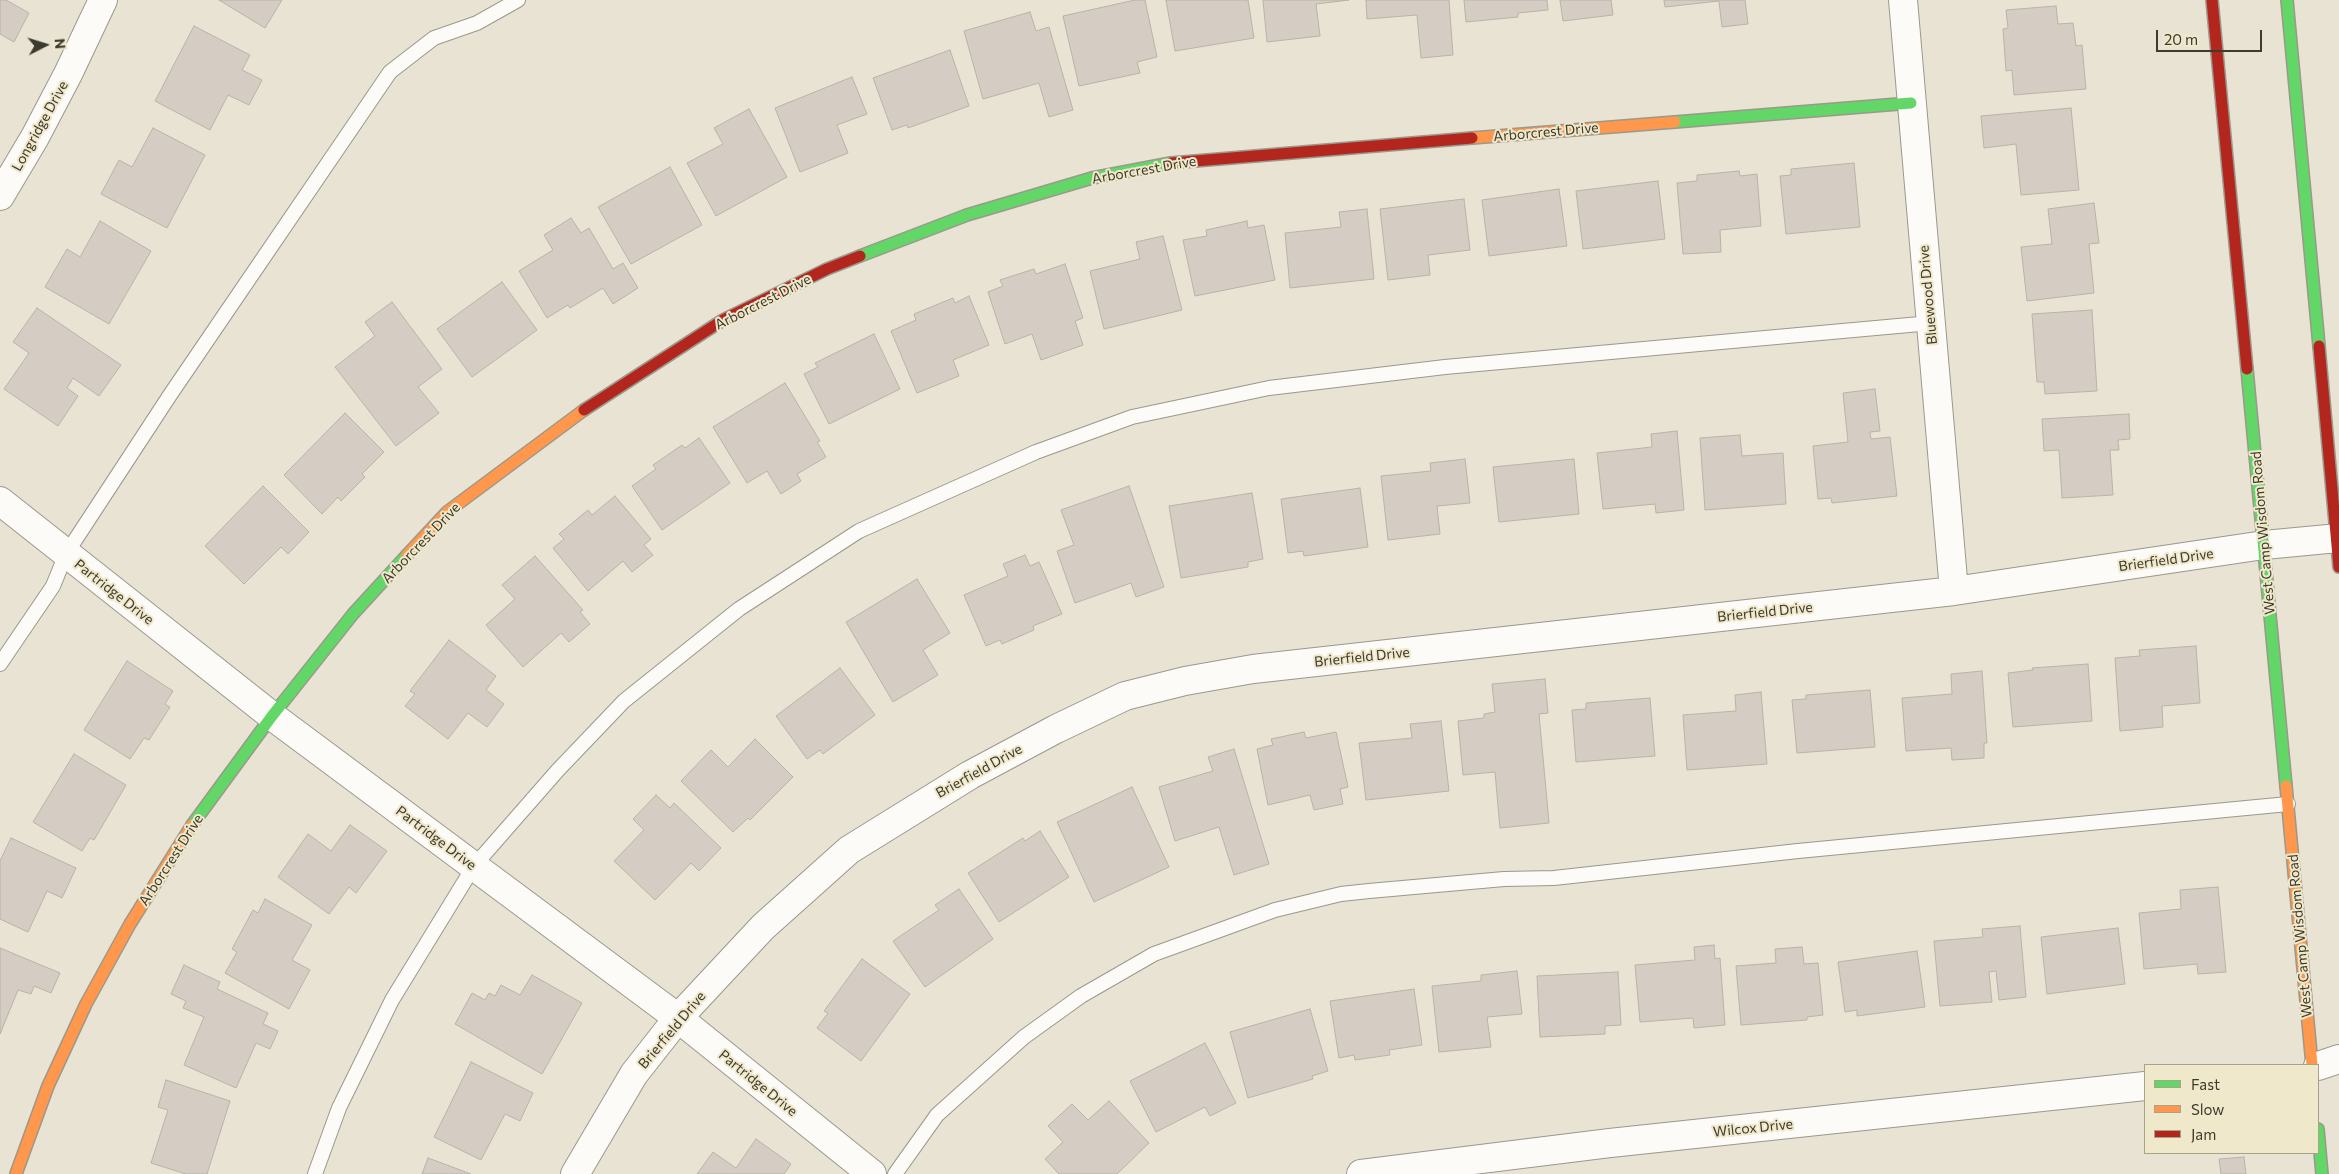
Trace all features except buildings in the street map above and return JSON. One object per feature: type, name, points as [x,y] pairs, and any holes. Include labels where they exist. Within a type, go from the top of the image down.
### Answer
[{"type":"street","name":"Longridge Drive","points":[[0,196],[60,90],[103,0]]},
{"type":"street","name":"Bluewood Drive","points":[[1903,0],[1954,591]]},
{"type":"street","name":"West Camp Wisdom Road","points":[[2212,0],[2312,1064]]},
{"type":"street","points":[[2287,0],[2338,538],[2339,567]]},
{"type":"street","name":"Arborcrest Drive","points":[[16,1174],[48,1086],[86,1004],[130,924],[195,821],[272,716],[353,614],[447,512],[571,418],[722,320],[828,269],[967,215],[1092,178],[1175,162],[1911,103]]},
{"type":"street","name":"Partridge Drive","points":[[0,501],[272,716],[678,1018],[872,1174]]},
{"type":"street","name":"Brierfield Drive","points":[[575,1174],[634,1074],[678,1018],[763,927],[849,850],[970,775],[1056,729],[1125,696],[1185,681],[1253,669],[1954,591],[2264,545],[2338,538]]},
{"type":"street","points":[[2319,1066],[2339,1059]]},
{"type":"street","name":"Wilcox Drive","points":[[1361,1174],[1620,1142],[2144,1086]]},
{"type":"street","points":[[2319,1140],[2322,1174]]},
{"type":"lane","points":[[0,664],[53,586],[66,554],[170,395],[390,72],[434,38],[477,23],[518,0]]},
{"type":"lane","points":[[315,1174],[339,1108],[392,1000],[474,866],[558,770],[624,701],[739,609],[859,531],[1036,452],[1132,417],[1269,388],[1445,367],[1931,323]]},
{"type":"lane","points":[[896,1174],[937,1115],[1024,1037],[1081,996],[1154,954],[1275,910],[1340,894],[1504,879],[1554,878],[1798,851],[2288,804]]},
{"type":"traffic: fast","points":[[2287,0],[2319,346]]},
{"type":"traffic: fast","points":[[1675,122],[1911,103]]},
{"type":"traffic: fast","points":[[860,256],[967,215],[1092,178],[1171,163]]},
{"type":"traffic: fast","points":[[2247,369],[2286,786]]},
{"type":"traffic: fast","points":[[192,825],[272,716],[353,614],[407,555]]},
{"type":"traffic: fast","points":[[2319,1140],[2322,1174]]},
{"type":"traffic: slow","points":[[1472,138],[1675,122]]},
{"type":"traffic: slow","points":[[407,555],[447,512],[584,410]]},
{"type":"traffic: slow","points":[[2286,786],[2312,1064]]},
{"type":"traffic: slow","points":[[16,1174],[48,1086],[86,1004],[130,924],[192,825]]},
{"type":"traffic: jam","points":[[2212,0],[2247,369]]},
{"type":"traffic: jam","points":[[1171,163],[1472,138]]},
{"type":"traffic: jam","points":[[584,410],[723,320],[827,269],[860,256]]},
{"type":"traffic: jam","points":[[2319,346],[2339,567]]}]
